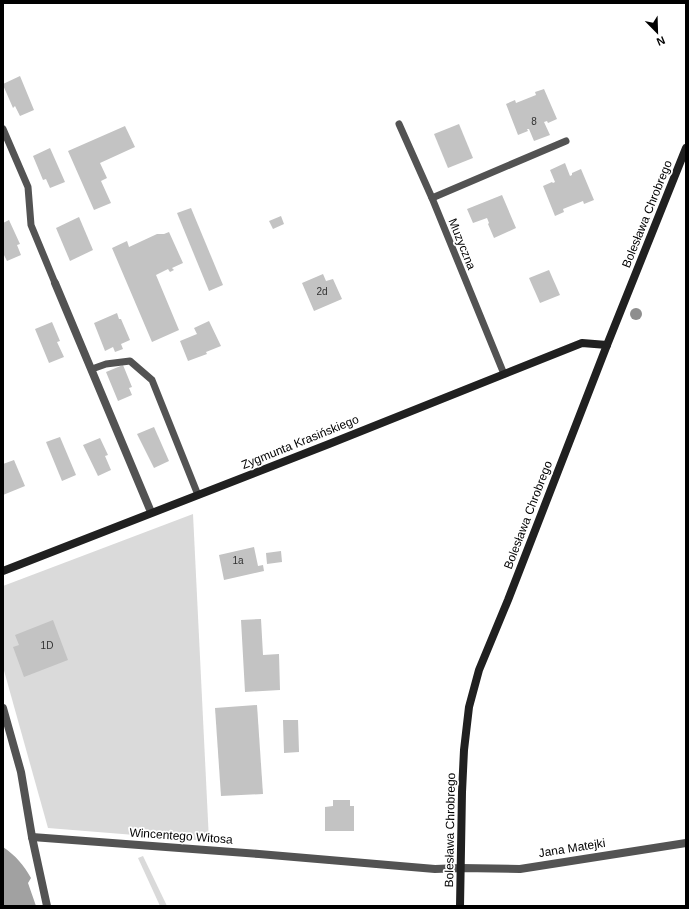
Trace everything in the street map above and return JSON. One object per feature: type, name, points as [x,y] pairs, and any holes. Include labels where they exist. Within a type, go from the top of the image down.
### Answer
[{"type":"street","name":"Bolesława Chrobrego","points":[[460,906],[464,750],[469,707],[479,670],[686,148]]},
{"type":"street","points":[[55,283],[151,512]]},
{"type":"street","name":"Zygmunta Krasińskiego","points":[[3,571],[582,343],[607,345]]},
{"type":"street","points":[[3,708],[21,772],[32,837],[47,906]]},
{"type":"street","name":"Wincentego Witosa","points":[[32,837],[259,854],[435,870],[461,868]]},
{"type":"street","name":"Jana Matejki","points":[[461,868],[520,869],[686,843]]},
{"type":"lane","name":"Muzyczna","points":[[399,124],[432,198],[504,374]]},
{"type":"lane","points":[[3,129],[28,187],[31,225],[55,283]]},
{"type":"lane","points":[[432,198],[566,141]]},
{"type":"lane","points":[[92,369],[106,364],[130,361],[152,380],[198,495]]},
{"type":"shaded area","points":[[193,514],[209,841],[48,828],[3,667],[3,586]]},
{"type":"shaded area","points":[[3,847],[19,861],[31,878],[28,883],[36,906],[3,906]]},
{"type":"shaded area","points":[[143,856],[167,906],[160,906],[138,858]]},
{"type":"building","points":[[20,76],[34,110],[20,116],[15,106],[13,108],[3,84]]},
{"type":"building","points":[[544,89],[557,119],[548,123],[547,121],[544,122],[550,135],[534,141],[529,129],[527,129],[528,131],[518,135],[506,104],[515,100],[516,103],[536,95],[535,92]]},
{"type":"building","points":[[459,124],[473,158],[448,168],[434,134]]},
{"type":"building","points":[[125,126],[135,147],[100,163],[107,178],[101,181],[111,203],[94,210],[68,151]]},
{"type":"building","points":[[50,148],[65,182],[50,188],[46,179],[43,180],[33,156]]},
{"type":"building","points":[[565,163],[570,176],[572,173],[581,169],[594,200],[584,204],[583,201],[563,209],[564,212],[555,216],[543,186],[555,182],[550,170]]},
{"type":"building","points":[[502,195],[516,228],[494,238],[487,218],[473,223],[467,209]]},
{"type":"building","points":[[191,208],[223,285],[209,291],[177,213]]},
{"type":"building","points":[[281,216],[284,224],[273,229],[269,221]]},
{"type":"building","points":[[79,217],[93,250],[70,261],[56,228]]},
{"type":"building","points":[[9,220],[20,244],[17,245],[21,255],[7,261],[3,253],[3,223]]},
{"type":"building","points":[[169,232],[183,263],[172,268],[174,270],[170,272],[168,269],[156,275],[179,330],[152,342],[112,248],[127,241],[129,247],[157,234]]},
{"type":"building","points":[[549,270],[560,295],[540,303],[529,278]]},
{"type":"building","points":[[323,274],[326,281],[333,279],[342,299],[314,311],[302,283]]},
{"type":"building","points":[[117,313],[130,340],[121,344],[123,349],[115,352],[113,347],[105,351],[94,323]]},
{"type":"building","points":[[209,321],[221,346],[206,352],[207,354],[188,361],[180,341],[197,334],[194,328]]},
{"type":"building","points":[[52,322],[60,341],[57,342],[64,357],[49,363],[35,329]]},
{"type":"building","points":[[123,365],[132,387],[129,388],[132,395],[118,401],[106,372]]},
{"type":"building","points":[[154,427],[169,461],[154,468],[137,434]]},
{"type":"building","points":[[60,437],[76,475],[62,481],[46,442]]},
{"type":"building","points":[[100,438],[108,455],[105,456],[111,470],[98,476],[83,445]]},
{"type":"building","points":[[14,460],[25,486],[3,495],[3,464]]},
{"type":"building","points":[[254,547],[258,566],[263,565],[264,571],[224,580],[219,555]]},
{"type":"building","points":[[281,551],[282,562],[267,564],[266,553]]},
{"type":"building","points":[[261,619],[263,655],[279,654],[280,690],[245,692],[241,620]]},
{"type":"building","points":[[53,620],[68,660],[24,677],[13,647],[19,645],[15,635]]},
{"type":"building","points":[[257,705],[263,794],[221,796],[215,708]]},
{"type":"building","points":[[283,720],[298,720],[299,752],[284,753]]},
{"type":"building","points":[[333,800],[350,800],[350,806],[354,806],[354,831],[325,831],[325,807],[333,806]]}]
